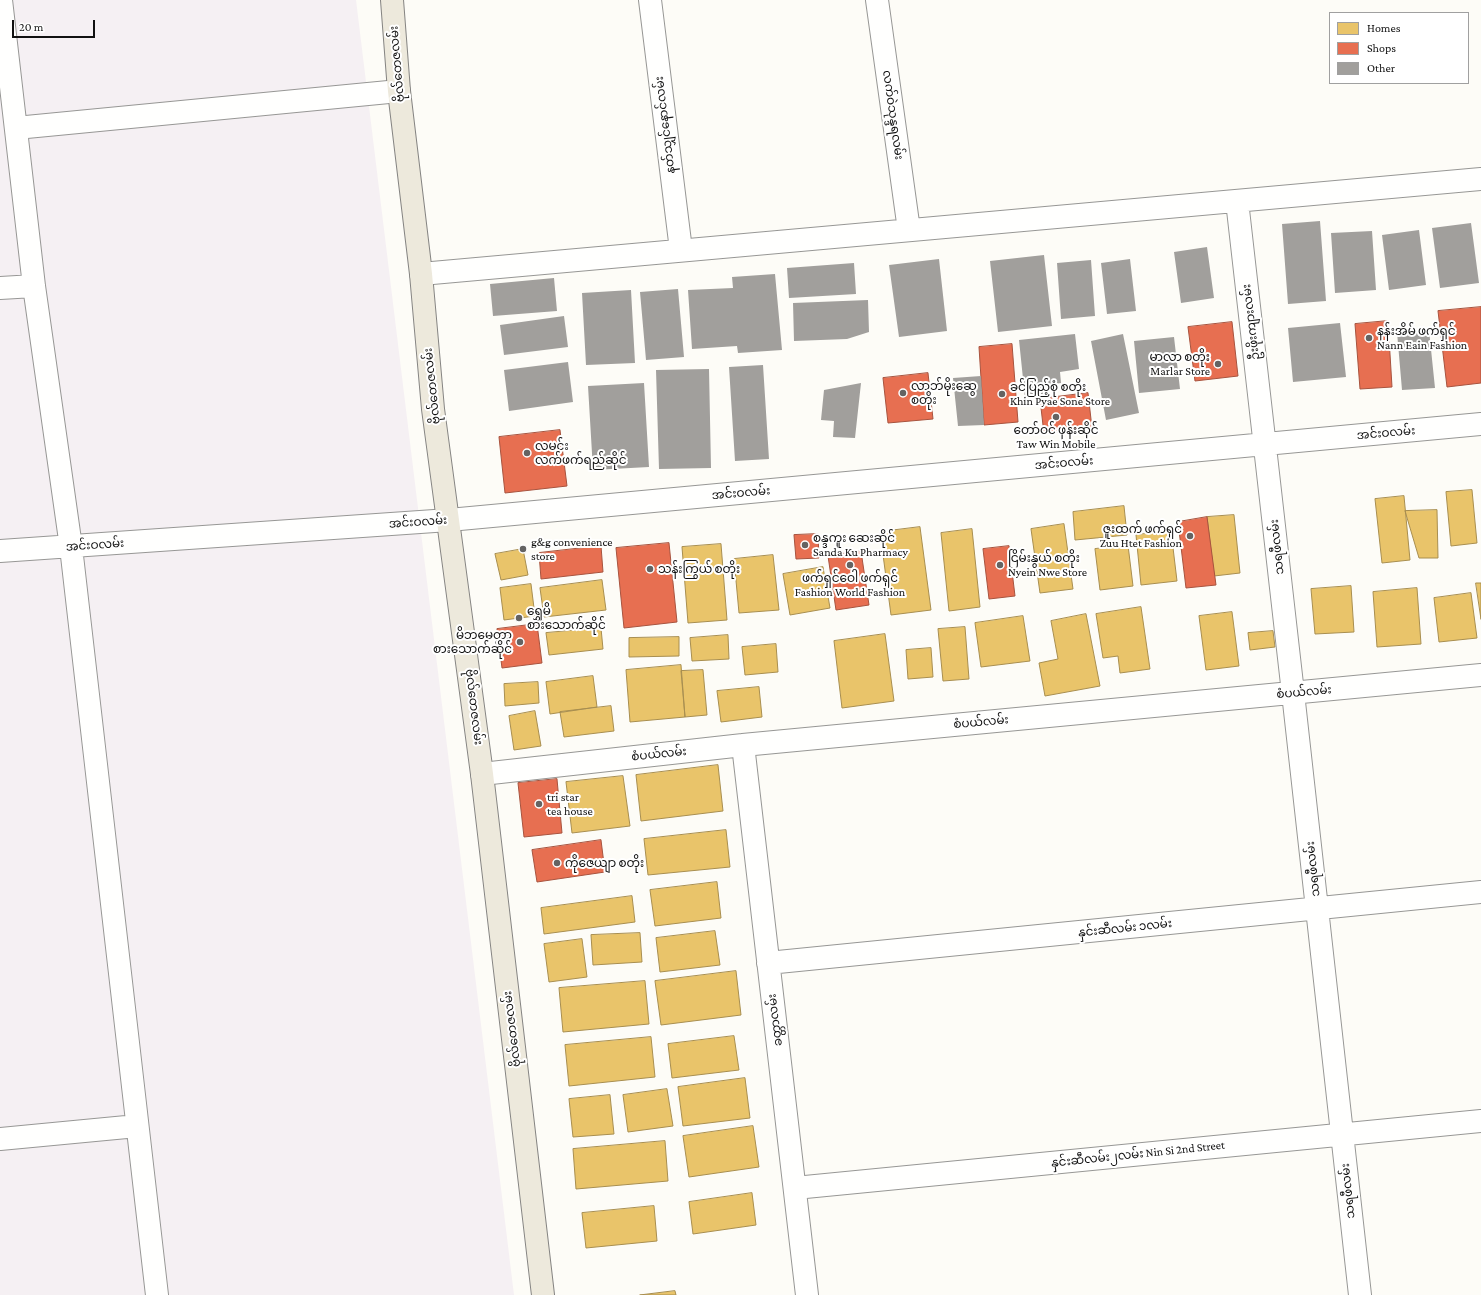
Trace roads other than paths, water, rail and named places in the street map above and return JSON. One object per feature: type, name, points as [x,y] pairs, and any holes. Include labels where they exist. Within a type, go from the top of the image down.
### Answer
[{"type":"main road","name":"ဗိုလ်တေဇလမ်း","points":[[392,0],[399,91],[421,274],[433,409],[482,774],[543,1295]]},
{"type":"street","points":[[1,0],[34,286],[71,547],[157,1295]]},
{"type":"street","name":"နတ်သျှင်နောင်လမ်း","points":[[650,0],[680,250]]},
{"type":"street","name":"လက်ဝဲသုန္ဒရလမ်း","points":[[878,0],[909,230]]},
{"type":"street","points":[[16,128],[399,91]]},
{"type":"street","points":[[421,274],[1481,179]]},
{"type":"street","name":"ဦးဖိုးကျားလမ်း","points":[[1237,201],[1265,444]]},
{"type":"street","points":[[0,288],[34,286]]},
{"type":"street","name":"အင်းဝလမ်း","points":[[0,551],[449,520],[1481,424]]},
{"type":"street","name":"သရဖီလမ်း","points":[[1265,444],[1360,1295]]},
{"type":"street","name":"စံပယ်လမ်း","points":[[482,774],[742,745],[1481,675]]},
{"type":"street","name":"ခတ္တာလမ်း","points":[[742,745],[808,1295]]},
{"type":"street","name":"နှင်းဆီလမ်း ၁လမ်း","points":[[768,963],[1481,892]]},
{"type":"street","name":"နှင်းဆီလမ်း၂လမ်း Nin Si 2nd Street","points":[[795,1188],[1481,1121]]},
{"type":"street","points":[[0,1139],[137,1126]]},
{"type":"place","name":"နန်းအိမ် ဖက်ရှင် Nann Eain Fashion","points":[[1369,338]]},
{"type":"place","name":"မာလာ စတိုး Marlar Store","points":[[1218,364]]},
{"type":"place","name":"လာဘ်မိုးဆွေ စတိုး","points":[[903,393]]},
{"type":"place","name":"ခင်ပြည့်စုံ စတိုး Khin Pyae Sone Store","points":[[1002,394]]},
{"type":"place","name":"တော်ဝင် ဖုန်းဆိုင် Taw Win Mobile","points":[[1056,417]]},
{"type":"place","name":"လမင်း လက်ဖက်ရည်ဆိုင်","points":[[527,453]]},
{"type":"place","name":"ဇူးထက် ဖက်ရှင် Zuu Htet Fashion","points":[[1190,536]]},
{"type":"place","name":"စန္ဒကူး ဆေးဆိုင် Sanda Ku Pharmacy","points":[[805,545]]},
{"type":"place","name":"g&g convenience store","points":[[523,549]]},
{"type":"place","name":"ဖက်ရှင်ဝေါ ဖက်ရှင် Fashion World Fashion","points":[[850,565]]},
{"type":"place","name":"ငြိမ်းနွယ် စတိုး Nyein Nwe Store","points":[[1000,565]]},
{"type":"place","name":"သန်းကြွယ် စတိုး","points":[[650,569]]},
{"type":"place","name":"ရွှေမိ စားသောက်ဆိုင်","points":[[519,618]]},
{"type":"place","name":"မိဘမေတ္တာ စားသောက်ဆိုင်","points":[[520,642]]},
{"type":"place","name":"tri star tea house","points":[[539,804]]},
{"type":"place","name":"ကိုဇေယျာ စတိုး","points":[[557,863]]}]
